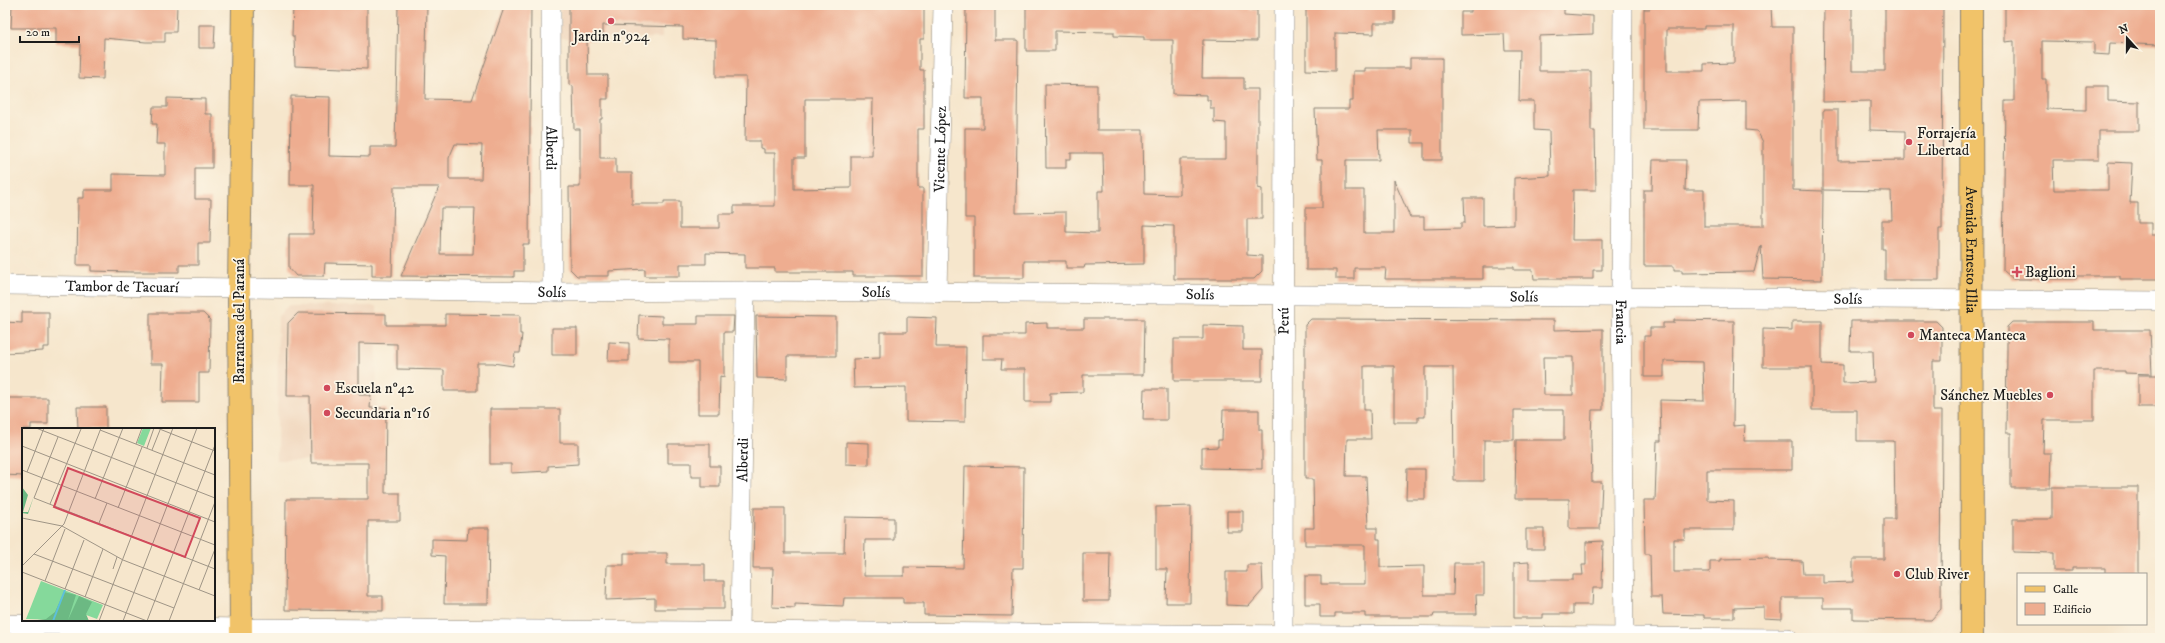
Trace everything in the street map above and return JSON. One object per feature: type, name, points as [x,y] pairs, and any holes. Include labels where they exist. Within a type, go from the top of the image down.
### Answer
[{"type":"main road","name":"Barrancas del Paraná","points":[[241,633],[239,287],[243,5]]},
{"type":"main road","name":"Avenida Ernesto Illia","points":[[1971,5],[1972,638]]},
{"type":"street","name":"Alberdi","points":[[550,5],[552,292]]},
{"type":"street","name":"Vicente López","points":[[937,292],[943,5]]},
{"type":"street","name":"Perú","points":[[1283,637],[1284,5]]},
{"type":"street","name":"Francia","points":[[1623,5],[1621,298],[1624,637]]},
{"type":"street","name":"Tambor de Tacuarí","points":[[5,285],[239,287]]},
{"type":"street","name":"Solís","points":[[239,287],[552,292],[937,292],[1283,296],[2160,301]]},
{"type":"street","name":"Alberdi","points":[[740,630],[745,291]]},
{"type":"street","points":[[5,624],[241,633],[740,630],[1283,637],[1788,638]]},
{"type":"shaded area","name":"Jardin nº924","points":[[560,5],[662,5],[662,38],[560,38]]},
{"type":"shaded area","name":"Escuela nº42","points":[[289,306],[377,306],[376,460],[277,460],[278,316]]},
{"type":"building","points":[[12,5],[177,5],[176,32],[165,32],[165,42],[146,42],[104,38],[103,79],[79,78],[80,44],[56,43],[56,28],[11,28]]},
{"type":"building","points":[[293,5],[367,5],[367,69],[295,66],[294,36],[292,36]]},
{"type":"building","points":[[398,5],[427,5],[425,99],[472,100],[505,5],[531,5],[529,244],[523,244],[523,271],[514,271],[514,277],[401,276],[439,187],[394,187],[392,276],[372,276],[372,264],[325,263],[324,276],[296,276],[289,268],[289,234],[313,234],[314,185],[290,185],[291,96],[330,97],[329,156],[370,157],[370,147],[395,147]],"holes":[[[455,144],[482,145],[481,179],[449,179],[449,158]],[[441,208],[475,208],[473,254],[440,254]]]},
{"type":"building","points":[[569,5],[924,5],[924,39],[920,39],[920,70],[924,70],[924,129],[918,129],[918,188],[923,188],[923,276],[853,276],[853,272],[775,272],[775,268],[745,268],[745,254],[706,253],[706,264],[680,264],[680,276],[645,276],[645,269],[609,271],[609,276],[577,276],[570,269],[569,187],[580,187],[580,129],[574,129],[573,86],[569,85]],"holes":[[[603,25],[683,27],[683,39],[716,40],[716,77],[746,77],[745,141],[760,141],[760,148],[764,149],[764,153],[775,153],[775,206],[734,206],[734,214],[719,214],[719,228],[680,228],[680,201],[664,201],[664,204],[632,204],[632,173],[616,173],[616,158],[600,158],[600,119],[602,119],[602,99],[608,99],[608,75],[588,75],[587,40],[603,40]],[[805,99],[873,99],[872,156],[851,156],[851,188],[794,189],[794,158],[805,158]]]},
{"type":"building","points":[[966,5],[995,5],[995,40],[1018,40],[1016,213],[1066,212],[1066,232],[1098,233],[1098,191],[1104,191],[1103,153],[1071,153],[1071,159],[1066,159],[1066,168],[1046,168],[1045,84],[1097,85],[1097,130],[1143,130],[1144,194],[1180,195],[1180,159],[1226,159],[1226,123],[1214,122],[1214,108],[1210,108],[1210,100],[1207,100],[1207,95],[1173,94],[1173,40],[1144,40],[1144,37],[1114,36],[1114,32],[1055,31],[1055,51],[1026,51],[1026,5],[1250,5],[1250,10],[1257,10],[1257,41],[1203,40],[1202,78],[1244,78],[1244,89],[1258,89],[1258,188],[1262,189],[1262,219],[1247,219],[1247,255],[1262,256],[1262,271],[1254,279],[1174,279],[1174,226],[1144,225],[1144,264],[1085,265],[1084,268],[1066,268],[1066,261],[1024,261],[1024,278],[974,278],[974,218],[965,218],[965,128],[983,128],[983,98],[965,98]]},
{"type":"building","points":[[1306,5],[1395,5],[1395,23],[1374,23],[1374,34],[1335,33],[1335,71],[1306,70]]},
{"type":"building","points":[[1471,5],[1564,5],[1564,14],[1593,16],[1593,34],[1539,36],[1539,71],[1591,71],[1591,131],[1595,131],[1596,190],[1573,190],[1572,240],[1602,240],[1602,270],[1593,270],[1593,279],[1534,279],[1533,270],[1514,270],[1514,267],[1483,267],[1483,279],[1385,279],[1386,268],[1354,268],[1354,279],[1336,279],[1336,270],[1306,270],[1306,208],[1322,208],[1322,160],[1317,160],[1315,109],[1349,109],[1349,101],[1353,101],[1353,71],[1365,71],[1365,68],[1410,68],[1410,58],[1442,58],[1442,160],[1424,160],[1424,143],[1412,143],[1412,130],[1378,130],[1379,160],[1346,160],[1346,190],[1364,190],[1364,233],[1394,233],[1394,180],[1410,217],[1424,217],[1424,229],[1461,228],[1461,223],[1465,223],[1464,198],[1483,198],[1483,226],[1514,225],[1514,178],[1550,176],[1549,131],[1534,130],[1534,101],[1519,101],[1520,50],[1505,50],[1504,34],[1461,35],[1461,12],[1471,12]]},
{"type":"building","points":[[1650,5],[1771,5],[1772,27],[1793,27],[1793,190],[1823,191],[1822,280],[1763,279],[1761,245],[1754,272],[1682,273],[1682,270],[1674,270],[1674,266],[1644,266],[1644,190],[1652,190],[1653,160],[1686,160],[1685,190],[1704,190],[1704,226],[1763,226],[1763,142],[1757,131],[1746,130],[1746,101],[1699,102],[1698,130],[1644,130],[1644,9],[1650,9]],"holes":[[[1704,26],[1734,26],[1734,63],[1704,64],[1704,71],[1667,71],[1667,29],[1704,29]]]},
{"type":"building","points":[[1824,5],[1852,5],[1852,71],[1885,71],[1885,5],[1943,5],[1942,229],[1939,229],[1939,280],[1885,280],[1885,249],[1882,249],[1882,220],[1892,220],[1891,191],[1823,190],[1823,110],[1838,110],[1838,161],[1905,160],[1905,131],[1870,130],[1870,101],[1823,102]]},
{"type":"building","points":[[2005,5],[2160,5],[2160,45],[2110,43],[2109,55],[2094,54],[2094,42],[2042,41],[2042,79],[2046,79],[2046,109],[2086,110],[2086,86],[2108,86],[2108,101],[2139,102],[2139,131],[2099,131],[2099,160],[2053,160],[2054,190],[2108,190],[2108,162],[2132,163],[2130,203],[2138,203],[2138,223],[2151,223],[2151,235],[2160,235],[2160,279],[2120,279],[2120,276],[2076,276],[2076,279],[2013,279],[2003,270],[2005,101],[2014,101],[2014,41],[2005,42]]},
{"type":"building","points":[[199,25],[215,25],[214,48],[199,48]]},
{"type":"building","points":[[167,98],[205,99],[205,114],[212,114],[212,168],[195,168],[195,199],[211,199],[210,243],[198,243],[198,265],[179,265],[179,272],[91,271],[91,265],[77,265],[78,198],[84,198],[84,190],[113,190],[113,174],[165,175],[165,144],[156,144],[157,124],[152,124],[153,107],[167,107]]},
{"type":"building","points":[[22,312],[49,312],[49,347],[43,347],[43,351],[5,353],[5,322],[22,323]]},
{"type":"building","points":[[150,313],[203,313],[210,320],[209,373],[199,373],[199,402],[162,402],[163,364],[150,364]]},
{"type":"building","points":[[298,313],[386,314],[386,325],[445,325],[445,314],[520,315],[520,334],[522,334],[520,353],[515,353],[513,366],[493,363],[477,363],[477,391],[444,391],[444,370],[397,369],[397,344],[359,343],[359,395],[371,395],[370,408],[386,408],[385,493],[400,493],[400,521],[368,521],[368,596],[383,596],[383,611],[285,610],[286,499],[368,499],[368,463],[311,463],[310,396],[287,396],[288,323]]},
{"type":"building","points":[[639,315],[662,316],[662,324],[698,324],[698,316],[734,316],[733,332],[724,332],[724,377],[720,376],[719,414],[698,414],[698,362],[669,362],[669,339],[638,338]]},
{"type":"building","points":[[756,316],[836,317],[836,356],[787,356],[787,379],[757,378]]},
{"type":"building","points":[[907,317],[937,318],[936,347],[966,347],[965,422],[906,421],[906,387],[854,388],[853,359],[880,358],[880,332],[907,332]]},
{"type":"building","points":[[1084,319],[1144,319],[1143,375],[1083,375],[1083,392],[1050,393],[1050,402],[1025,402],[1025,369],[1001,369],[1002,359],[983,359],[983,335],[1025,335],[1025,324],[1047,323],[1047,328],[1084,328]]},
{"type":"building","points":[[1311,319],[1554,320],[1554,330],[1603,329],[1603,410],[1592,410],[1591,440],[1592,482],[1602,482],[1600,529],[1569,529],[1569,499],[1515,499],[1516,440],[1564,440],[1564,410],[1514,410],[1514,440],[1484,440],[1484,481],[1454,481],[1453,367],[1425,367],[1425,417],[1418,417],[1418,422],[1394,422],[1394,366],[1364,366],[1364,410],[1370,410],[1371,439],[1347,439],[1346,476],[1366,476],[1368,528],[1377,528],[1377,539],[1380,539],[1380,567],[1424,566],[1424,595],[1453,595],[1454,563],[1484,563],[1484,595],[1476,595],[1477,614],[1434,614],[1433,617],[1365,617],[1365,613],[1335,613],[1335,617],[1320,617],[1320,604],[1305,604],[1305,576],[1321,576],[1321,584],[1365,584],[1365,545],[1305,545],[1305,528],[1314,528],[1313,479],[1305,479],[1305,325]],"holes":[[[1543,357],[1573,357],[1573,395],[1544,395]]]},
{"type":"building","points":[[1674,320],[1734,321],[1733,426],[1745,425],[1744,441],[1792,441],[1792,470],[1707,470],[1707,500],[1734,501],[1734,530],[1685,530],[1685,539],[1674,539],[1674,572],[1710,572],[1710,561],[1720,561],[1720,559],[1769,558],[1769,560],[1802,561],[1803,574],[1823,574],[1823,583],[1853,582],[1853,559],[1884,559],[1884,519],[1895,519],[1894,441],[1857,441],[1857,410],[1812,410],[1812,367],[1763,367],[1763,329],[1792,330],[1792,321],[1822,321],[1822,364],[1843,365],[1843,383],[1874,382],[1873,351],[1850,351],[1851,321],[1936,321],[1942,327],[1942,361],[1933,361],[1933,411],[1942,411],[1941,609],[1931,620],[1853,619],[1853,608],[1823,608],[1823,598],[1782,598],[1782,619],[1764,618],[1764,607],[1734,608],[1734,618],[1704,618],[1704,615],[1663,614],[1662,597],[1651,597],[1650,554],[1645,554],[1644,500],[1655,500],[1657,441],[1661,441],[1660,400],[1704,401],[1703,362],[1664,361],[1664,377],[1644,377],[1644,336],[1650,336],[1650,328],[1663,328],[1663,323],[1674,323]]},
{"type":"building","points":[[2012,322],[2094,322],[2094,330],[2150,330],[2152,374],[2125,373],[2125,371],[2094,371],[2094,420],[2044,420],[2043,453],[2051,453],[2050,488],[2011,488],[2011,433],[2006,433],[2007,327]]},
{"type":"building","points":[[1203,325],[1243,326],[1243,350],[1262,350],[1262,381],[1174,381],[1174,339],[1203,339]]},
{"type":"building","points":[[552,328],[577,328],[577,355],[552,355]]},
{"type":"building","points":[[609,342],[629,343],[629,361],[608,361]]},
{"type":"building","points":[[2138,375],[2160,375],[2160,407],[2138,407]]},
{"type":"building","points":[[1144,389],[1167,389],[1167,420],[1143,420]]},
{"type":"building","points":[[5,398],[48,398],[48,424],[31,424],[31,428],[22,428],[22,476],[5,475]]},
{"type":"building","points":[[77,407],[106,407],[106,428],[78,428]]},
{"type":"building","points":[[490,409],[560,409],[560,443],[578,443],[578,464],[548,466],[548,471],[511,473],[511,464],[490,464]]},
{"type":"building","points":[[1223,410],[1259,410],[1259,430],[1262,430],[1262,469],[1202,468],[1202,448],[1218,447],[1218,440],[1222,440]]},
{"type":"building","points":[[846,442],[869,443],[869,465],[846,464]]},
{"type":"building","points":[[668,444],[710,444],[710,466],[720,466],[720,487],[702,487],[702,477],[691,477],[691,463],[668,463]]},
{"type":"building","points":[[965,466],[1024,467],[1023,568],[1013,568],[1012,616],[924,615],[924,603],[903,603],[903,598],[844,598],[843,606],[795,604],[795,608],[772,607],[773,568],[753,568],[754,508],[785,508],[785,553],[844,553],[845,517],[894,518],[894,540],[865,540],[864,576],[904,576],[904,567],[963,568]]},
{"type":"building","points":[[1407,469],[1425,469],[1425,499],[1406,499]]},
{"type":"building","points":[[2052,487],[2138,487],[2138,573],[2105,573],[2105,568],[2072,568],[2072,571],[2054,571],[2054,553],[2013,552],[2013,519],[2052,519]]},
{"type":"building","points":[[1191,506],[1190,603],[1166,603],[1167,569],[1156,569],[1156,507]]},
{"type":"building","points":[[1227,511],[1243,511],[1243,532],[1227,532]]},
{"type":"building","points":[[468,528],[489,528],[488,604],[444,604],[445,556],[432,555],[432,539],[467,540]]},
{"type":"building","points":[[1526,529],[1544,529],[1544,549],[1526,549]]},
{"type":"building","points":[[1603,541],[1602,588],[1593,588],[1592,605],[1573,605],[1573,614],[1543,614],[1543,618],[1514,618],[1514,563],[1529,562],[1529,580],[1573,580],[1573,575],[1583,575],[1582,565],[1586,565],[1586,542]]},
{"type":"building","points":[[624,553],[667,553],[667,564],[705,564],[705,581],[724,581],[724,609],[655,609],[655,598],[606,600],[607,565],[624,565]]},
{"type":"building","points":[[1083,553],[1110,553],[1109,601],[1083,601]]},
{"type":"building","points":[[1247,565],[1262,565],[1263,590],[1249,606],[1226,605],[1226,572],[1247,572]]},
{"type":"place","name":"Jardin nº924","points":[[611,21]]},
{"type":"place","name":"Forrajería Libertad","points":[[1909,142]]},
{"type":"place","name":"Baglioni","points":[[2017,272]]},
{"type":"place","name":"Manteca Manteca","points":[[1911,335]]},
{"type":"place","name":"Escuela nº42","points":[[327,388]]},
{"type":"place","name":"Sánchez Muebles","points":[[2050,395]]},
{"type":"place","name":"Secundaria nº16","points":[[327,413]]},
{"type":"place","name":"Club River","points":[[1897,574]]}]
